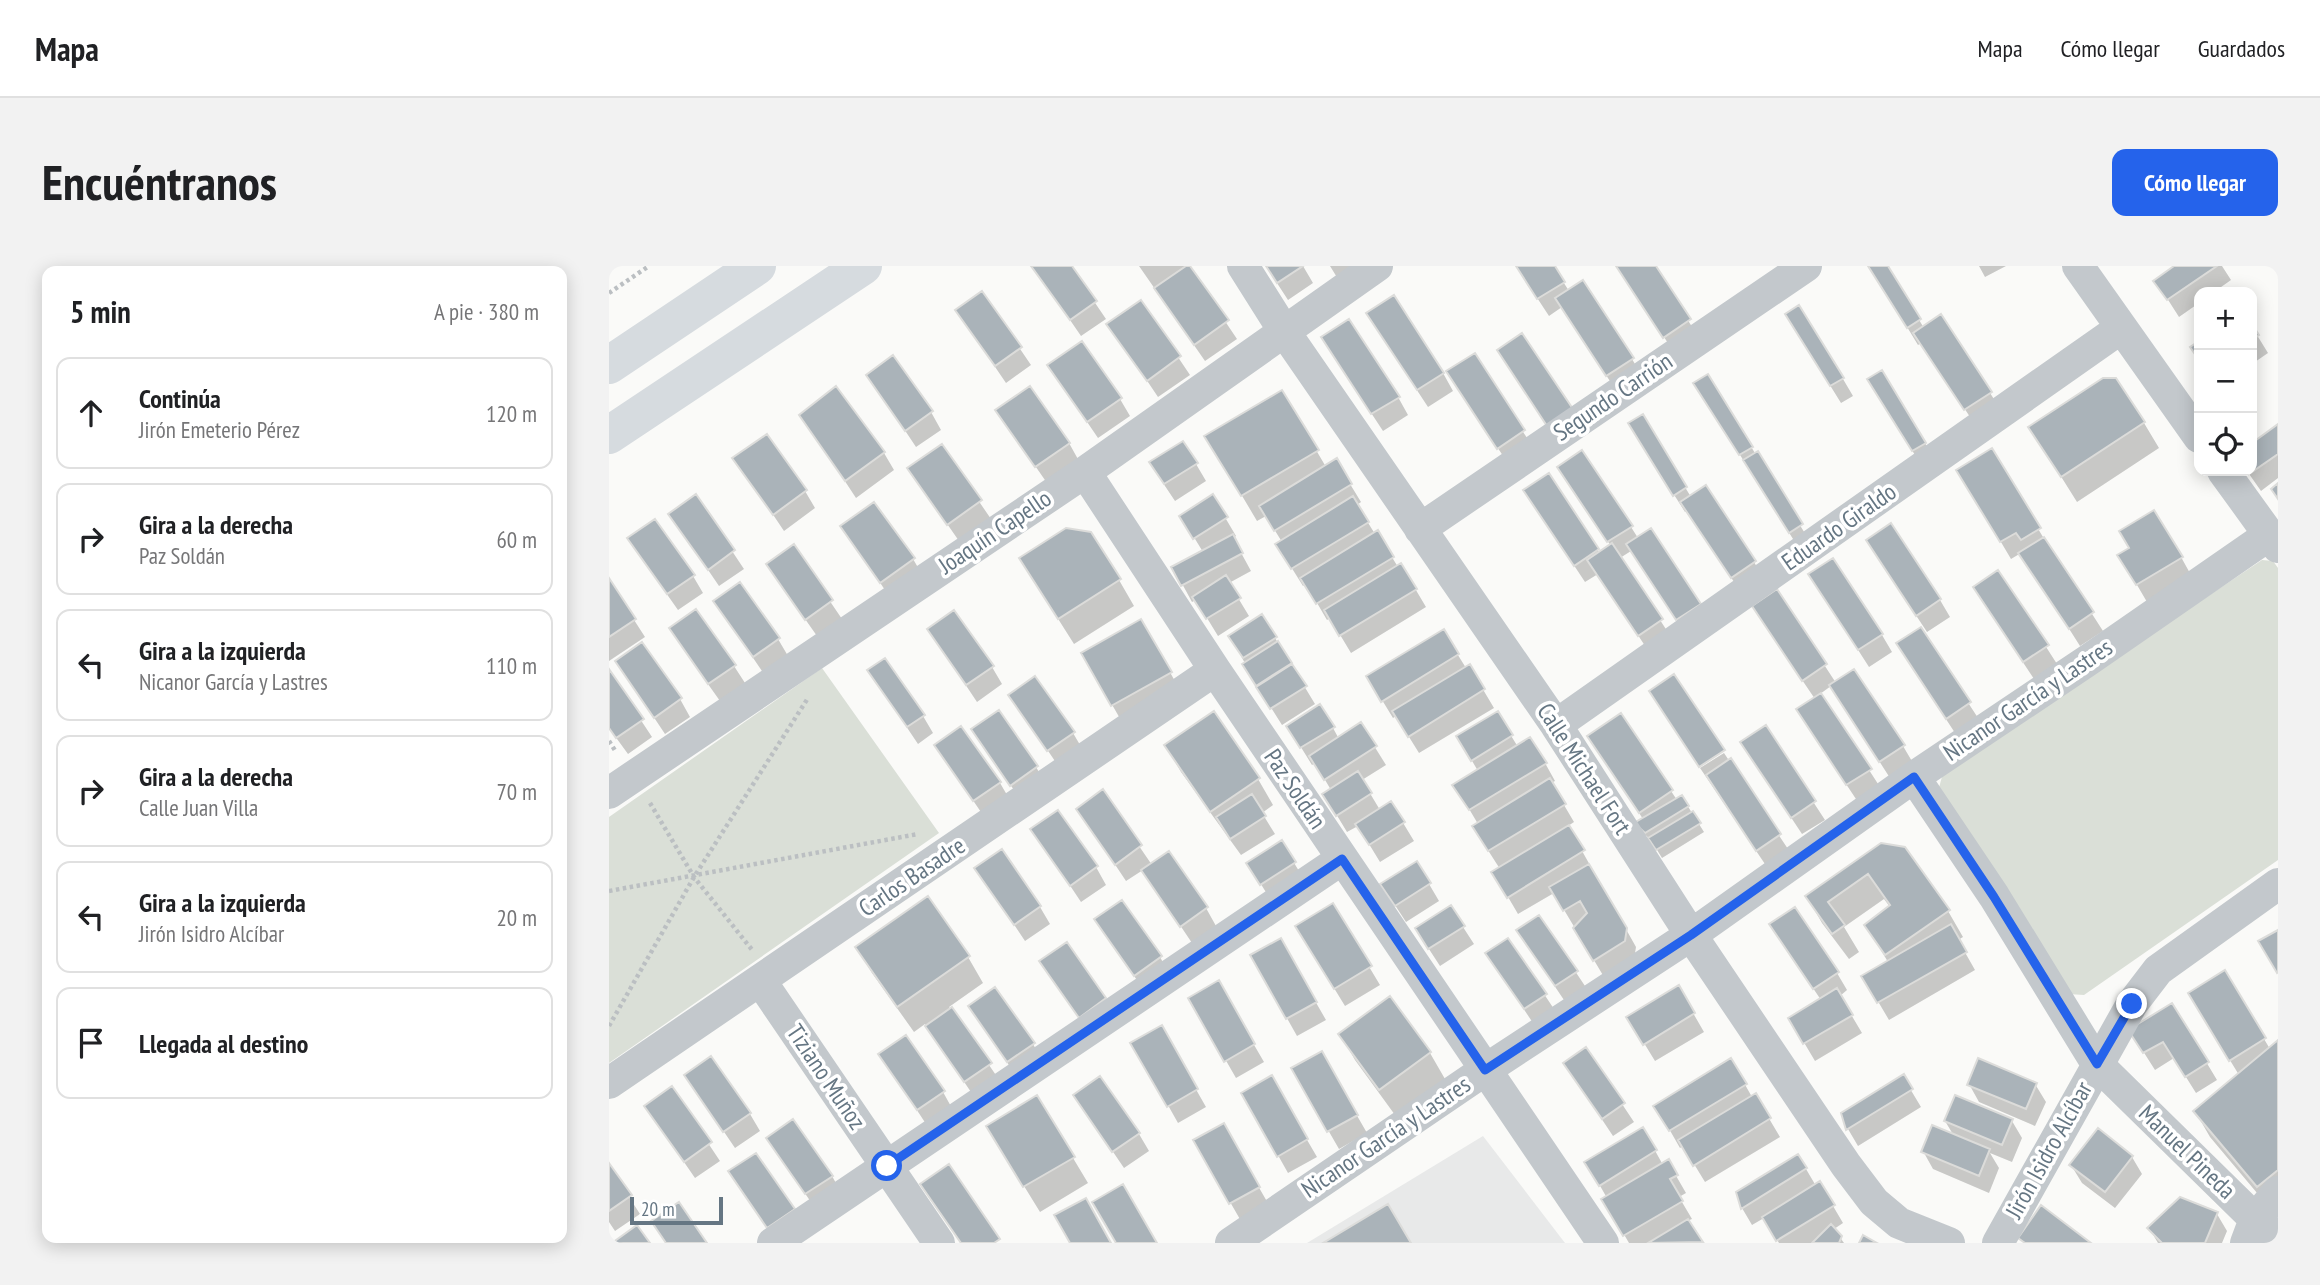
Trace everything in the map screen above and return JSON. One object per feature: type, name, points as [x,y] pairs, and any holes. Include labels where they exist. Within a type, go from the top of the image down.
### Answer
[{"type":"main road","points":[[609,365],[757,266]]},
{"type":"main road","points":[[609,435],[863,266]]},
{"type":"street","name":"Calle Michael Fort","points":[[1243,266],[1284,331],[1556,725],[1691,935],[1846,1165],[1874,1202],[1899,1223],[1949,1243]]},
{"type":"street","name":"Joaquín Capello","points":[[621,785],[1085,472],[1377,266]]},
{"type":"street","name":"Segundo Carrión","points":[[1420,529],[1806,266]]},
{"type":"street","points":[[2078,266],[2194,430]]},
{"type":"street","name":"Eduardo Giraldo","points":[[1556,725],[2121,328]]},
{"type":"street","name":"Paz Soldán","points":[[1085,472],[1215,670],[1603,1243]]},
{"type":"street","points":[[2227,476],[2274,541]]},
{"type":"street","name":"Nicanor García y Lastres","points":[[1231,1243],[1485,1070],[1691,935],[1914,777],[2087,661],[2274,541]]},
{"type":"street","name":"Carlos Basadre","points":[[609,1083],[1215,670]]},
{"type":"street","name":"Manuel Pineda","points":[[1914,777],[1994,897],[2097,1064],[2260,1233]]},
{"type":"street","points":[[773,1243],[1342,859]]},
{"type":"street","name":"Jirón Isidro Alcíbar","points":[[1998,1243],[2132,1004],[2158,970],[2278,884]]},
{"type":"street","name":"Tiziano Muñoz","points":[[765,977],[939,1243]]},
{"type":"street","points":[[2260,1233],[2278,1192]]},
{"type":"path","points":[[609,293],[649,266]]},
{"type":"path","points":[[609,1026],[694,877],[809,696]]},
{"type":"path","points":[[609,741],[621,785],[694,877],[765,977]]},
{"type":"path","points":[[609,891],[935,831],[969,838]]},
{"type":"shaded area","points":[[2262,560],[2273,561],[2278,568],[2278,860],[2084,995],[2068,994],[1937,795],[1943,773]]},
{"type":"shaded area","points":[[822,668],[939,833],[609,1063],[609,817]]},
{"type":"shaded area","points":[[1483,1136],[1565,1243],[1307,1243]]},
{"type":"building","points":[[1031,266],[1072,266],[1097,301],[1070,320]]},
{"type":"building","points":[[1190,266],[1229,320],[1194,345],[1154,288]]},
{"type":"building","points":[[1266,266],[1303,266],[1277,283]]},
{"type":"building","points":[[1516,266],[1555,266],[1565,282],[1537,299]]},
{"type":"building","points":[[1616,266],[1656,266],[1691,319],[1663,338]]},
{"type":"building","points":[[1868,266],[1888,266],[1921,319],[1907,328]]},
{"type":"building","points":[[2174,266],[2217,266],[2167,300],[2153,281]]},
{"type":"building","points":[[1583,280],[1634,358],[1606,376],[1555,298]]},
{"type":"building","points":[[982,291],[1022,347],[995,366],[955,310]]},
{"type":"building","points":[[1394,295],[1444,373],[1417,390],[1366,313]]},
{"type":"building","points":[[1141,300],[1181,356],[1147,381],[1106,324]]},
{"type":"building","points":[[1799,305],[1844,378],[1830,386],[1785,314]]},
{"type":"building","points":[[1941,314],[1992,392],[1964,410],[1913,333]]},
{"type":"building","points":[[1349,319],[1400,397],[1371,414],[1321,337]]},
{"type":"building","points":[[1522,333],[1573,409],[1547,426],[1497,350]]},
{"type":"building","points":[[1082,341],[1122,398],[1087,422],[1047,365]]},
{"type":"building","points":[[1475,353],[1525,430],[1497,449],[1446,371]]},
{"type":"building","points":[[893,355],[933,411],[905,431],[866,375]]},
{"type":"building","points":[[1882,370],[1926,443],[1912,451],[1867,379]]},
{"type":"building","points":[[1708,374],[1753,447],[1739,455],[1693,383]]},
{"type":"building","points":[[2103,378],[2116,378],[2145,422],[2061,477],[2028,427]]},
{"type":"building","points":[[836,386],[885,452],[845,481],[799,415]]},
{"type":"building","points":[[1030,386],[1070,443],[1035,467],[995,410]]},
{"type":"building","points":[[1282,390],[1319,450],[1241,496],[1204,436]]},
{"type":"building","points":[[1643,414],[1687,487],[1673,496],[1628,423]]},
{"type":"building","points":[[2278,424],[2278,454],[2257,468],[2257,439]]},
{"type":"building","points":[[767,434],[807,490],[773,515],[732,458]]},
{"type":"building","points":[[1183,441],[1198,463],[1164,484],[1149,462]]},
{"type":"building","points":[[942,444],[982,500],[947,525],[907,468]]},
{"type":"building","points":[[1992,448],[2041,528],[2021,540],[2016,533],[2000,542],[1956,470]]},
{"type":"building","points":[[1582,450],[1633,526],[1607,542],[1557,467]]},
{"type":"building","points":[[1758,451],[1803,524],[1789,533],[1743,460]]},
{"type":"building","points":[[1337,458],[1352,484],[1274,531],[1259,506]]},
{"type":"building","points":[[1549,473],[1599,549],[1574,566],[1523,490]]},
{"type":"building","points":[[2278,483],[2278,499],[2271,489]]},
{"type":"building","points":[[1706,485],[1756,561],[1731,578],[1680,502]]},
{"type":"building","points":[[696,494],[735,550],[708,570],[668,514]]},
{"type":"building","points":[[1213,494],[1228,517],[1193,539],[1179,516]]},
{"type":"building","points":[[1353,496],[1369,522],[1291,569],[1275,544]]},
{"type":"building","points":[[874,502],[915,558],[880,583],[840,526]]},
{"type":"building","points":[[2154,510],[2183,557],[2136,585],[2117,555],[2129,548],[2119,531]]},
{"type":"building","points":[[655,519],[695,575],[667,594],[627,538]]},
{"type":"building","points":[[1891,523],[1941,599],[1916,616],[1866,540]]},
{"type":"building","points":[[1066,528],[1091,532],[1121,579],[1058,619],[1019,558]]},
{"type":"building","points":[[1651,528],[1701,604],[1676,620],[1626,544]]},
{"type":"building","points":[[1378,530],[1394,557],[1316,604],[1300,578]]},
{"type":"building","points":[[1233,534],[1243,553],[1181,586],[1171,567]]},
{"type":"building","points":[[2044,537],[2094,612],[2069,629],[2018,553]]},
{"type":"building","points":[[1612,543],[1663,619],[1638,636],[1587,560]]},
{"type":"building","points":[[794,544],[833,600],[805,620],[766,564]]},
{"type":"building","points":[[1833,558],[1883,634],[1858,650],[1808,574]]},
{"type":"building","points":[[1401,563],[1417,589],[1339,636],[1324,610]]},
{"type":"building","points":[[1998,570],[2049,645],[2023,662],[1973,587]]},
{"type":"building","points":[[1226,575],[1241,598],[1206,619],[1192,597]]},
{"type":"building","points":[[609,578],[636,619],[609,637]]},
{"type":"building","points":[[740,582],[780,638],[753,657],[713,601]]},
{"type":"building","points":[[1777,589],[1827,664],[1802,681],[1752,606]]},
{"type":"building","points":[[696,609],[736,665],[708,684],[669,628]]},
{"type":"building","points":[[954,610],[994,666],[966,685],[927,629]]},
{"type":"building","points":[[1262,614],[1277,637],[1243,658],[1228,636]]},
{"type":"building","points":[[1141,619],[1172,672],[1111,706],[1081,653]]},
{"type":"building","points":[[1921,627],[1971,702],[1946,719],[1896,643]]},
{"type":"building","points":[[1444,629],[1459,654],[1381,702],[1366,676]]},
{"type":"building","points":[[1278,641],[1292,663],[1256,686],[1242,664]]},
{"type":"building","points":[[642,642],[682,698],[654,718],[615,661]]},
{"type":"building","points":[[885,658],[925,715],[907,727],[867,670]]},
{"type":"building","points":[[1292,664],[1307,686],[1270,709],[1256,687]]},
{"type":"building","points":[[1470,664],[1485,689],[1408,737],[1392,711]]},
{"type":"building","points":[[609,669],[644,719],[616,738],[609,728]]},
{"type":"building","points":[[1854,669],[1905,745],[1879,762],[1829,685]]},
{"type":"building","points":[[1674,674],[1725,750],[1699,767],[1649,691]]},
{"type":"building","points":[[1035,676],[1075,732],[1047,751],[1008,695]]},
{"type":"building","points":[[1821,693],[1872,769],[1846,785],[1796,709]]},
{"type":"building","points":[[1320,704],[1335,727],[1300,748],[1286,726]]},
{"type":"building","points":[[999,710],[1038,766],[1010,786],[971,729]]},
{"type":"building","points":[[1214,711],[1260,778],[1210,812],[1164,745]]},
{"type":"building","points":[[1498,711],[1513,735],[1471,761],[1456,736]]},
{"type":"building","points":[[1621,713],[1673,790],[1639,813],[1587,736]]},
{"type":"building","points":[[1361,722],[1377,746],[1324,780],[1309,756]]},
{"type":"building","points":[[1766,725],[1816,801],[1791,818],[1740,742]]},
{"type":"building","points":[[961,726],[1001,782],[973,801],[934,745]]},
{"type":"building","points":[[1530,737],[1547,763],[1469,810],[1452,785]]},
{"type":"building","points":[[1731,758],[1781,834],[1756,851],[1706,775]]},
{"type":"building","points":[[1358,771],[1372,793],[1336,816],[1322,794]]},
{"type":"building","points":[[1550,778],[1566,804],[1488,851],[1472,826]]},
{"type":"building","points":[[1103,789],[1142,845],[1115,865],[1076,809]]},
{"type":"building","points":[[1252,794],[1266,816],[1230,839],[1216,817]]},
{"type":"building","points":[[1682,795],[1689,806],[1645,833],[1634,823]]},
{"type":"building","points":[[1391,801],[1405,822],[1369,845],[1355,824]]},
{"type":"building","points":[[1058,810],[1098,866],[1070,886],[1030,829]]},
{"type":"building","points":[[1693,811],[1701,823],[1656,850],[1648,838]]},
{"type":"building","points":[[1569,825],[1585,850],[1507,898],[1491,872]]},
{"type":"building","points":[[1282,840],[1296,862],[1260,885],[1246,863]]},
{"type":"building","points":[[1881,843],[1905,847],[1950,910],[1885,955],[1864,925],[1890,905],[1868,874],[1828,902],[1845,925],[1832,934],[1805,896]]},
{"type":"building","points":[[1002,849],[1041,906],[1014,925],[974,868]]},
{"type":"building","points":[[1169,851],[1208,907],[1180,927],[1141,870]]},
{"type":"building","points":[[1417,861],[1431,883],[1395,906],[1380,884]]},
{"type":"building","points":[[1589,864],[1627,928],[1625,941],[1593,961],[1573,928],[1587,913],[1580,901],[1563,911],[1549,887]]},
{"type":"building","points":[[928,896],[970,956],[897,1007],[855,947]]},
{"type":"building","points":[[1122,900],[1162,956],[1134,976],[1094,919]]},
{"type":"building","points":[[1333,903],[1372,966],[1334,989],[1295,926]]},
{"type":"building","points":[[1451,905],[1465,926],[1428,949],[1415,928]]},
{"type":"building","points":[[1795,907],[1839,972],[1813,989],[1769,924]]},
{"type":"building","points":[[1539,915],[1578,971],[1555,986],[1516,930]]},
{"type":"building","points":[[1951,924],[1967,952],[1877,1003],[1861,976]]},
{"type":"building","points":[[2278,930],[2278,972],[2277,973],[2258,941]]},
{"type":"building","points":[[1281,938],[1317,1002],[1286,1019],[1250,955]]},
{"type":"building","points":[[1508,938],[1547,994],[1524,1009],[1485,953]]},
{"type":"building","points":[[1067,942],[1106,998],[1079,1018],[1039,961]]},
{"type":"building","points":[[2225,970],[2266,1038],[2229,1061],[2188,993]]},
{"type":"building","points":[[1219,980],[1255,1044],[1224,1062],[1188,998]]},
{"type":"building","points":[[1679,985],[1695,1013],[1643,1045],[1626,1017]]},
{"type":"building","points":[[995,987],[1035,1043],[1007,1062],[968,1006]]},
{"type":"building","points":[[1837,988],[1853,1015],[1803,1044],[1788,1018]]},
{"type":"building","points":[[1390,996],[1431,1052],[1379,1090],[1338,1034]]},
{"type":"building","points":[[2172,1003],[2209,1062],[2185,1077],[2163,1042],[2143,1053],[2128,1030]]},
{"type":"building","points":[[952,1007],[992,1063],[964,1082],[925,1026]]},
{"type":"building","points":[[1162,1025],[1198,1089],[1167,1107],[1130,1043]]},
{"type":"building","points":[[906,1035],[945,1091],[917,1110],[878,1054]]},
{"type":"building","points":[[2278,1040],[2278,1170],[2257,1187],[2193,1111]]},
{"type":"building","points":[[1586,1047],[1625,1103],[1602,1119],[1563,1063]]},
{"type":"building","points":[[1322,1051],[1358,1115],[1327,1132],[1291,1068]]},
{"type":"building","points":[[711,1056],[751,1113],[723,1132],[684,1075]]},
{"type":"building","points":[[1731,1058],[1747,1084],[1669,1131],[1653,1106]]},
{"type":"building","points":[[1978,1058],[2037,1083],[2026,1109],[1967,1085]]},
{"type":"building","points":[[1904,1074],[1913,1089],[1846,1130],[1841,1113]]},
{"type":"building","points":[[1272,1075],[1308,1139],[1277,1157],[1241,1093]]},
{"type":"building","points":[[1100,1076],[1140,1133],[1112,1152],[1073,1095]]},
{"type":"building","points":[[672,1086],[712,1142],[684,1162],[644,1106]]},
{"type":"building","points":[[1756,1093],[1771,1118],[1693,1166],[1678,1140]]},
{"type":"building","points":[[1037,1095],[1075,1157],[1023,1187],[986,1126]]},
{"type":"building","points":[[1955,1095],[2013,1119],[2002,1145],[1944,1121]]},
{"type":"building","points":[[793,1119],[833,1176],[805,1194],[766,1138]]},
{"type":"building","points":[[1224,1123],[1260,1187],[1229,1204],[1193,1140]]},
{"type":"building","points":[[1932,1125],[1990,1149],[1979,1176],[1921,1152]]},
{"type":"building","points":[[1643,1127],[1657,1150],[1599,1186],[1584,1162]]},
{"type":"building","points":[[2098,1128],[2133,1156],[2105,1192],[2069,1165]]},
{"type":"building","points":[[756,1153],[795,1209],[767,1228],[728,1171]]},
{"type":"building","points":[[1798,1154],[1807,1168],[1741,1209],[1736,1192]]},
{"type":"building","points":[[1669,1159],[1678,1175],[1670,1179],[1683,1201],[1623,1236],[1601,1199]]},
{"type":"building","points":[[609,1163],[632,1195],[609,1211]]},
{"type":"building","points":[[949,1164],[1000,1239],[994,1243],[961,1243],[920,1184]]},
{"type":"building","points":[[1820,1181],[1835,1205],[1776,1241],[1762,1217]]},
{"type":"building","points":[[1123,1184],[1157,1243],[1116,1243],[1092,1202]]},
{"type":"building","points":[[2180,1197],[2218,1212],[2205,1243],[2162,1243],[2147,1228]]},
{"type":"building","points":[[1086,1198],[1111,1243],[1070,1243],[1054,1215]]},
{"type":"building","points":[[679,1202],[707,1243],[666,1243],[651,1221]]},
{"type":"building","points":[[1388,1204],[1411,1243],[1323,1243]]},
{"type":"building","points":[[2041,1205],[2091,1243],[2025,1243],[2018,1238]]},
{"type":"building","points":[[1688,1219],[1703,1242],[1648,1243]]},
{"type":"building","points":[[1831,1224],[1842,1236],[1839,1243],[1812,1243]]},
{"type":"building","points":[[637,1225],[650,1243],[612,1243]]},
{"type":"building","points":[[1863,1235],[1877,1243],[1859,1243]]},
{"type":"route","points":[[887,1166],[1342,859],[1485,1070],[1691,935],[1914,777],[1994,897],[2097,1064],[2132,1004]]}]
